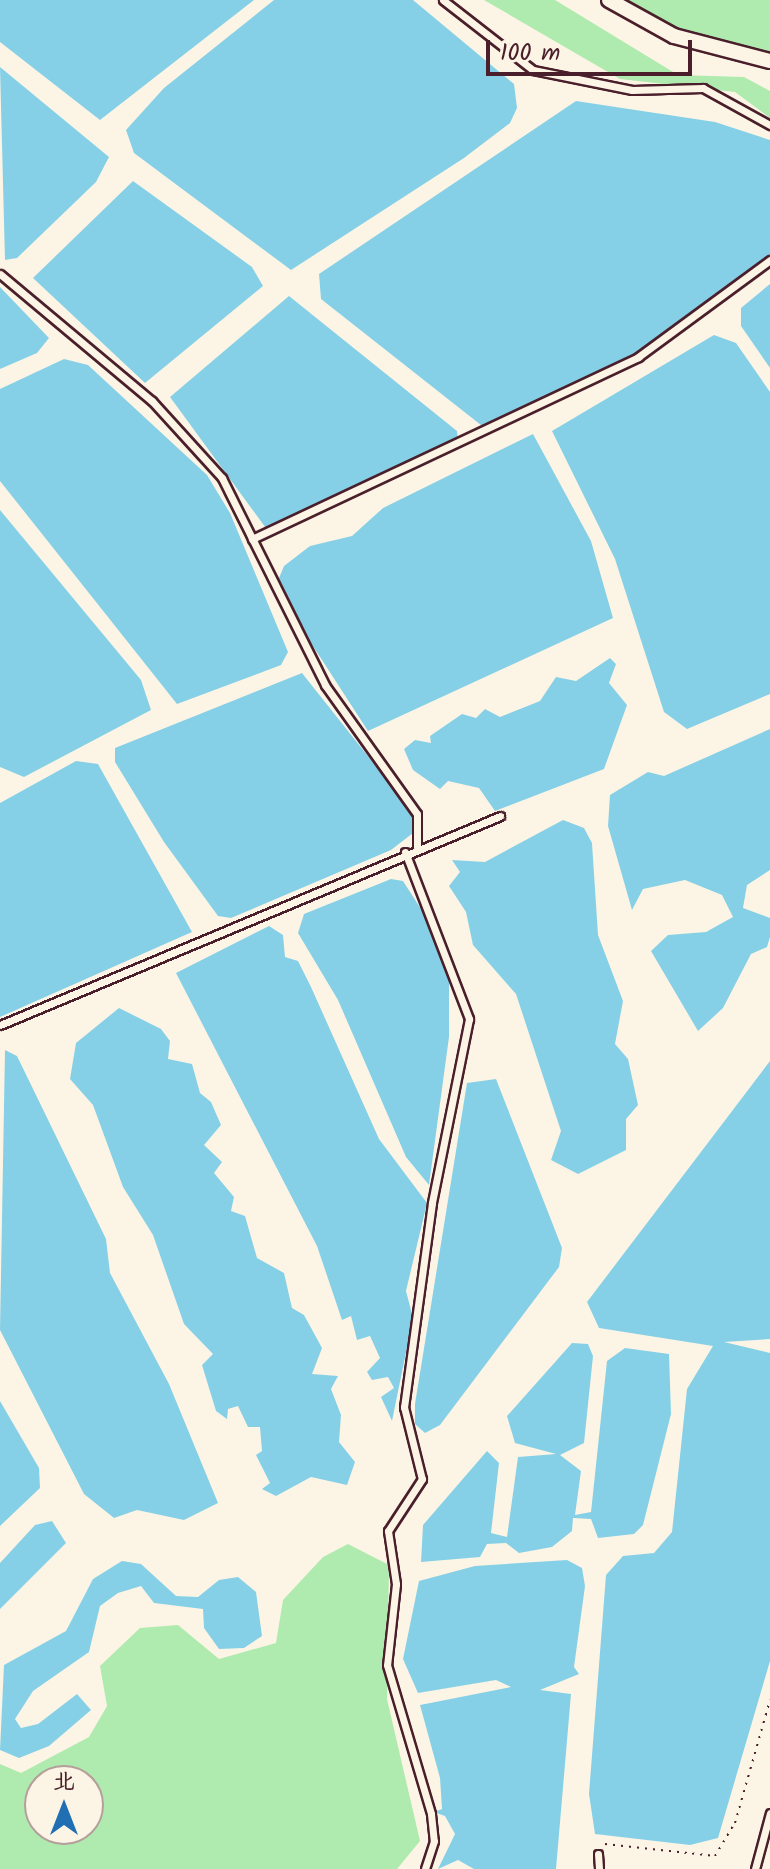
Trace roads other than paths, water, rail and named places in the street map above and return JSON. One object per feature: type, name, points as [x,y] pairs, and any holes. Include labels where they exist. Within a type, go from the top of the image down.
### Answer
[{"type":"street","points":[[609,0],[674,36],[770,61]]},
{"type":"lane","points":[[443,0],[533,70],[632,90],[703,88],[770,125]]},
{"type":"lane","points":[[252,539],[638,357],[770,260]]},
{"type":"lane","points":[[0,274],[152,401],[222,478],[325,685],[417,814],[417,847]]},
{"type":"lane","points":[[0,1025],[405,852],[500,816]]},
{"type":"lane","points":[[405,852],[469,1019],[432,1203],[404,1407],[404,1431],[423,1472],[388,1531],[396,1584],[387,1665],[431,1814],[434,1841],[425,1869]]},
{"type":"lane","points":[[755,1869],[770,1813]]},
{"type":"lane","points":[[598,1854],[599,1869]]},
{"type":"water","points":[[0,0],[254,0],[100,120],[0,42]]},
{"type":"water","points":[[274,0],[413,0],[514,84],[517,108],[510,123],[464,158],[291,270],[134,153],[126,130],[164,88]]},
{"type":"water","points":[[0,67],[109,157],[96,182],[17,258],[5,260]]},
{"type":"water","points":[[576,101],[715,122],[770,140],[770,259],[642,350],[486,429],[321,299],[319,274]]},
{"type":"water","points":[[133,181],[252,267],[263,286],[145,383],[33,278]]},
{"type":"water","points":[[770,284],[770,368],[741,326],[741,308]]},
{"type":"water","points":[[0,287],[49,338],[37,353],[0,369]]},
{"type":"water","points":[[289,296],[457,431],[458,441],[268,531],[170,397]]},
{"type":"water","points":[[714,335],[736,343],[770,392],[770,694],[687,729],[664,712],[615,559],[552,431]]},
{"type":"water","points":[[64,359],[88,365],[207,475],[230,513],[288,652],[281,665],[177,704],[0,481],[0,389]]},
{"type":"water","points":[[533,434],[591,541],[613,618],[368,731],[311,643],[279,578],[284,566],[310,546],[352,536],[383,508]]},
{"type":"water","points":[[0,510],[141,680],[151,710],[24,777],[0,767]]},
{"type":"water","points":[[610,658],[616,664],[609,683],[627,705],[604,769],[495,811],[479,788],[448,781],[440,789],[413,770],[404,749],[415,740],[431,743],[430,736],[462,714],[476,718],[485,709],[500,717],[540,701],[556,677],[576,681]]},
{"type":"water","points":[[302,673],[413,813],[417,830],[391,850],[231,918],[218,916],[164,842],[115,762],[115,748]]},
{"type":"water","points":[[770,729],[770,870],[747,885],[743,908],[770,918],[770,937],[767,947],[751,954],[723,1008],[698,1031],[651,951],[668,935],[706,932],[733,917],[722,895],[685,880],[643,889],[632,910],[608,826],[610,795],[648,772],[664,776]]},
{"type":"water","points":[[76,761],[98,764],[192,932],[0,1017],[0,803]]},
{"type":"water","points":[[563,820],[584,828],[592,843],[598,935],[623,1001],[615,1044],[628,1059],[638,1105],[626,1119],[626,1150],[578,1174],[551,1160],[561,1131],[516,994],[473,945],[466,912],[449,886],[460,872],[452,860],[485,862]]},
{"type":"water","points":[[391,879],[403,881],[421,909],[449,976],[449,1037],[429,1185],[406,1157],[338,1000],[298,933],[304,914]]},
{"type":"water","points":[[269,926],[283,935],[285,957],[298,961],[379,1139],[427,1203],[406,1291],[413,1318],[392,1421],[381,1397],[394,1388],[388,1377],[372,1380],[367,1372],[380,1358],[370,1336],[357,1340],[351,1316],[342,1320],[317,1246],[176,973]]},
{"type":"water","points":[[119,1008],[161,1029],[170,1041],[168,1059],[192,1064],[200,1093],[211,1102],[221,1125],[204,1145],[222,1162],[214,1173],[234,1197],[231,1211],[245,1216],[257,1258],[284,1273],[292,1308],[304,1315],[322,1348],[312,1374],[338,1376],[331,1389],[341,1415],[339,1442],[355,1462],[347,1485],[311,1477],[276,1496],[262,1489],[270,1483],[256,1455],[262,1451],[260,1427],[248,1427],[238,1406],[228,1409],[227,1419],[216,1411],[202,1365],[213,1354],[184,1324],[153,1235],[123,1187],[93,1105],[70,1079],[76,1043]]},
{"type":"water","points":[[5,1050],[17,1056],[106,1239],[110,1273],[169,1384],[218,1503],[184,1520],[137,1510],[114,1518],[84,1494],[0,1330]]},
{"type":"water","points":[[770,1061],[770,1339],[724,1342],[770,1353],[770,1661],[718,1838],[690,1845],[595,1834],[589,1794],[606,1575],[623,1556],[654,1553],[672,1532],[687,1389],[713,1346],[599,1328],[587,1302]]},
{"type":"water","points":[[496,1079],[562,1248],[559,1267],[440,1425],[425,1433],[415,1424],[415,1404],[467,1083]]},
{"type":"water","points":[[572,1343],[588,1344],[593,1356],[584,1443],[560,1455],[581,1471],[575,1515],[591,1512],[607,1361],[625,1348],[669,1354],[671,1414],[643,1525],[634,1534],[598,1538],[591,1519],[573,1518],[572,1531],[552,1547],[519,1553],[506,1543],[487,1544],[480,1557],[421,1562],[423,1525],[487,1451],[499,1463],[491,1533],[507,1537],[518,1457],[556,1454],[515,1443],[507,1416]]},
{"type":"water","points":[[0,1401],[39,1468],[40,1488],[0,1526]]},
{"type":"water","points":[[52,1521],[66,1543],[0,1609],[0,1563],[35,1525]]},
{"type":"water","points":[[567,1560],[582,1568],[585,1586],[574,1667],[579,1674],[540,1690],[571,1694],[556,1869],[474,1869],[458,1860],[438,1869],[455,1834],[445,1816],[434,1812],[442,1809],[440,1778],[420,1705],[511,1687],[496,1680],[418,1693],[403,1659],[419,1581],[475,1566]]},
{"type":"water","points":[[122,1561],[141,1564],[176,1596],[198,1597],[219,1580],[238,1577],[256,1592],[262,1636],[244,1648],[219,1649],[204,1628],[203,1609],[154,1603],[141,1586],[118,1593],[100,1606],[89,1652],[33,1691],[15,1719],[21,1728],[38,1724],[77,1694],[91,1710],[49,1746],[19,1758],[0,1750],[4,1665],[66,1631],[93,1579]]}]
